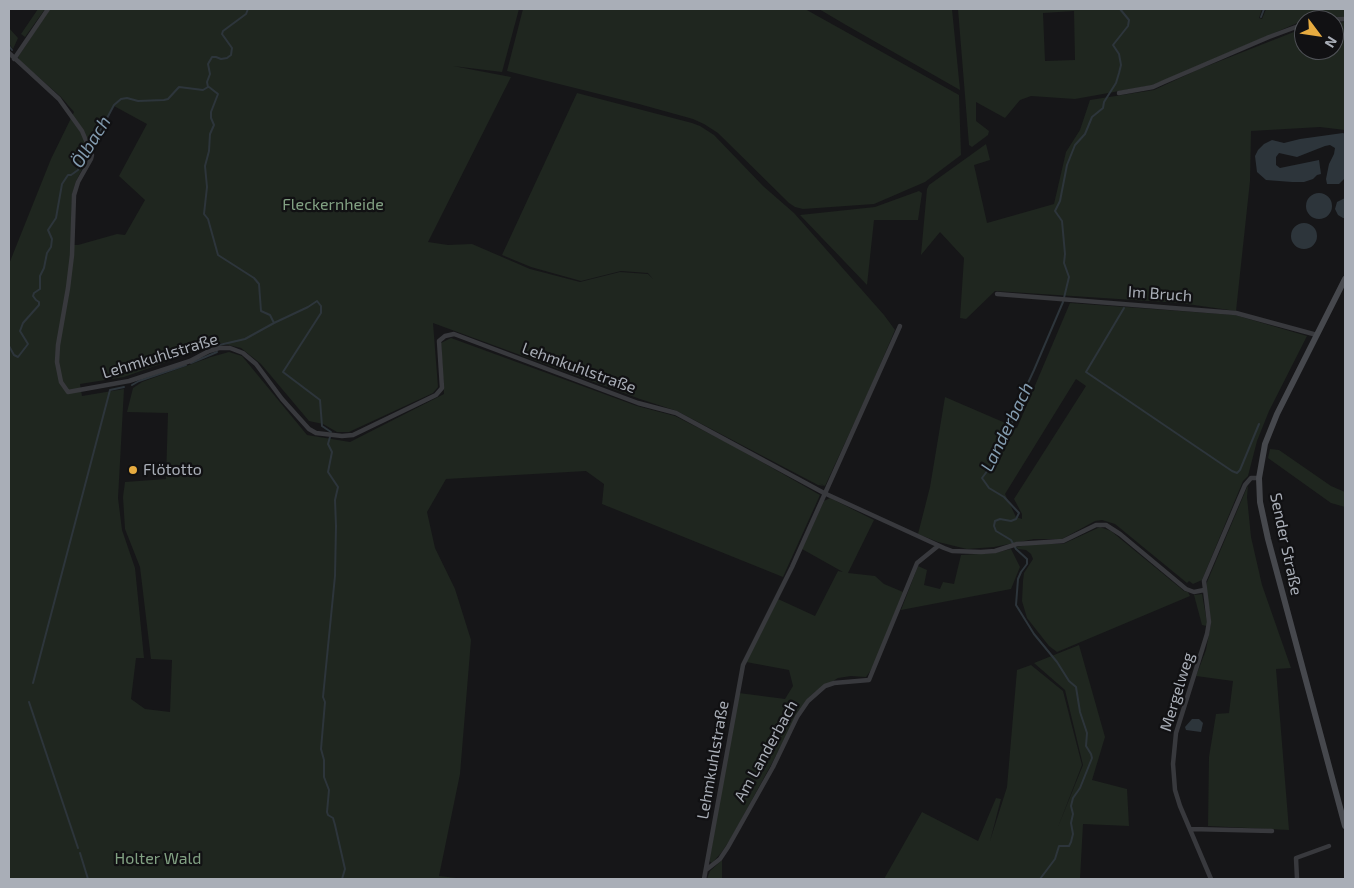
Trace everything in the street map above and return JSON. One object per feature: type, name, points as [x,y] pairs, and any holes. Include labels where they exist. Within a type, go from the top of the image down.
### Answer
[{"type":"main road","name":"Sender Straße","points":[[1345,279],[1271,429],[1265,444],[1259,478],[1260,502],[1266,532],[1343,804],[1345,826]]},
{"type":"street","points":[[14,58],[48,9]]},
{"type":"street","points":[[1119,92],[1159,84],[1294,28]]},
{"type":"street","name":"Lehmkuhlstraße","points":[[9,53],[59,99],[74,119],[91,152],[91,159],[78,182],[74,195],[72,256],[58,345],[57,362],[61,382],[68,392],[129,381],[190,361],[209,351],[230,348],[243,353],[256,364],[282,399],[309,429],[316,433],[333,435],[353,434],[436,395],[442,388],[439,341],[445,336],[454,334],[638,403],[676,413],[824,493],[952,551],[995,551],[1018,544],[1063,541],[1096,525],[1106,525],[1120,534],[1186,589],[1194,592],[1204,590]]},
{"type":"street","name":"Im Bruch","points":[[997,294],[1236,313],[1317,335]]},
{"type":"street","name":"Lehmkuhlstraße","points":[[704,879],[743,665],[792,567],[900,326]]},
{"type":"street","points":[[1204,590],[1204,581],[1245,485],[1251,478],[1259,478]]},
{"type":"street","name":"Am Landerbach","points":[[706,870],[720,859],[728,847],[773,767],[796,718],[808,701],[820,690],[834,683],[868,680],[916,563],[938,546]]},
{"type":"street","name":"Mergelweg","points":[[1204,590],[1208,622],[1207,634],[1176,733],[1172,764],[1175,790],[1180,806],[1211,879]]},
{"type":"street","points":[[1191,829],[1272,831]]},
{"type":"street","points":[[1298,879],[1296,858],[1329,846]]},
{"type":"green space","points":[[38,9],[45,9],[25,37],[21,34]]},
{"type":"green space","points":[[50,9],[519,9],[502,72],[453,66],[511,77],[428,242],[448,245],[472,244],[530,269],[580,282],[620,272],[648,274],[653,279],[648,273],[621,271],[581,281],[531,267],[502,255],[577,93],[692,123],[714,135],[763,186],[794,213],[895,330],[825,486],[819,483],[824,486],[818,485],[677,411],[433,323],[438,387],[433,393],[349,432],[337,432],[323,424],[309,421],[261,364],[241,348],[220,343],[124,377],[80,384],[82,396],[124,389],[118,498],[122,530],[135,568],[144,658],[136,658],[131,699],[145,709],[170,712],[172,660],[151,659],[140,567],[125,529],[123,497],[125,482],[166,479],[168,413],[127,412],[133,388],[142,382],[211,357],[229,352],[242,356],[307,435],[350,442],[444,394],[441,343],[451,338],[637,406],[675,416],[730,444],[820,495],[783,577],[602,504],[604,484],[586,471],[446,479],[427,512],[435,548],[455,589],[471,640],[460,774],[439,876],[465,879],[9,879],[9,264],[51,159],[74,112],[61,97],[19,60],[18,57]],"holes":[[[114,106],[147,124],[119,176],[145,200],[125,235],[117,234],[78,245],[71,245],[72,195],[76,181],[92,146]]]},
{"type":"green space","points":[[523,9],[805,9],[959,95],[961,155],[925,182],[874,204],[803,209],[795,207],[718,133],[704,124],[693,119],[639,104],[507,71]]},
{"type":"green space","points":[[819,9],[952,9],[960,90],[846,25]]},
{"type":"green space","points":[[958,9],[1262,9],[1259,18],[1262,19],[1266,9],[1345,9],[1344,17],[1344,10],[1294,10],[1294,24],[1153,85],[1075,99],[1031,96],[1020,100],[1005,118],[976,102],[976,121],[989,131],[988,135],[972,147],[969,145]],"holes":[[[1074,11],[1075,60],[1045,61],[1043,13]]]},
{"type":"green space","points":[[1344,22],[1345,130],[1320,127],[1251,131],[1250,181],[1236,311],[1180,303],[995,291],[966,319],[960,318],[964,258],[940,232],[921,255],[927,189],[929,185],[986,144],[990,160],[974,165],[987,223],[1054,204],[1066,152],[1080,130],[1090,100],[1154,90],[1197,70],[1294,32],[1294,60],[1344,60]]},
{"type":"green space","points":[[9,28],[18,38],[13,49],[9,44]]},
{"type":"green space","points":[[919,191],[922,193],[918,220],[874,220],[867,285],[800,215],[875,207]]},
{"type":"green space","points":[[1070,303],[1235,315],[1307,336],[1269,411],[1257,441],[1248,476],[1243,481],[1202,580],[1193,584],[1189,581],[1187,583],[1115,524],[1102,520],[1095,521],[1062,539],[1034,539],[994,547],[967,549],[938,542],[918,534],[930,487],[945,397],[1017,428]],"holes":[[[1076,379],[1086,386],[1014,499],[1022,514],[1022,519],[1016,517],[1005,494]]]},
{"type":"green space","points":[[1270,449],[1279,450],[1331,486],[1345,492],[1345,507],[1331,503],[1268,458]]},
{"type":"green space","points":[[1248,485],[1247,497],[1251,537],[1262,585],[1291,668],[1276,669],[1289,830],[1208,826],[1209,757],[1216,714],[1229,713],[1233,681],[1196,676],[1206,650],[1211,623],[1206,589],[1207,582]]},
{"type":"green space","points":[[830,498],[874,520],[848,573],[875,576],[884,584],[903,592],[873,667],[866,677],[851,676],[838,678],[816,691],[807,699],[730,840],[712,863],[709,861],[739,693],[785,699],[793,686],[789,670],[746,662],[778,599],[815,616],[838,571],[843,572],[802,549],[824,501]]},
{"type":"green space","points":[[1100,527],[1111,531],[1184,591],[1188,592],[1190,596],[1057,652],[1049,646],[1027,618],[1022,601],[1023,581],[1024,573],[1033,559],[1026,550],[1016,547],[1032,544],[1063,544]]},
{"type":"green space","points":[[1011,549],[1020,567],[1011,589],[901,610],[918,566],[927,570],[924,585],[940,589],[943,582],[954,584],[961,555],[995,553]]},
{"type":"green space","points":[[1202,594],[1207,626],[1202,625],[1194,595]]},
{"type":"green space","points":[[1079,645],[1105,737],[1092,780],[1127,789],[1129,826],[1083,824],[1080,879],[884,879],[922,812],[978,841],[996,798],[1001,799],[990,841],[1007,787],[1017,670],[1031,665],[1063,691],[1082,765],[1058,827],[1083,765],[1065,690],[1034,663]]},
{"type":"green space","points":[[722,860],[722,879],[707,879],[710,871]]},
{"type":"shaded area","points":[[1345,134],[1345,178],[1339,184],[1327,184],[1329,164],[1335,148],[1330,145],[1297,157],[1279,153],[1276,157],[1276,165],[1280,168],[1319,160],[1321,174],[1313,179],[1304,182],[1266,180],[1257,172],[1255,156],[1264,144],[1272,140],[1284,143]]},
{"type":"shaded area","points":[[1319,193],[1328,197],[1332,206],[1328,215],[1319,219],[1310,215],[1306,206],[1310,197]]},
{"type":"shaded area","points":[[1345,198],[1345,218],[1343,218],[1338,215],[1335,209],[1337,202]]},
{"type":"shaded area","points":[[1304,223],[1313,227],[1317,236],[1313,245],[1304,249],[1295,245],[1291,236],[1295,227]]},
{"type":"shaded area","points":[[1192,719],[1199,719],[1203,723],[1201,732],[1186,730],[1185,727]]},
{"type":"waterway","name":"Ölbach","points":[[9,346],[14,355],[18,357],[28,344],[20,331],[23,323],[39,305],[39,302],[33,296],[40,289],[40,276],[47,253],[51,247],[52,239],[48,230],[56,218],[62,184],[68,175],[78,170],[79,164],[97,137],[114,105],[121,99],[127,98],[138,101],[168,99],[179,87],[203,90],[208,87],[207,82],[210,74],[208,64],[212,57],[221,59],[231,55],[232,48],[222,34],[223,31],[246,14],[248,9]]},
{"type":"waterway","name":"Landerbach","points":[[1040,879],[1055,859],[1059,846],[1069,846],[1071,842],[1073,834],[1071,806],[1092,758],[1086,746],[1087,733],[1080,712],[1076,687],[1069,681],[1057,662],[1034,634],[1016,605],[1018,579],[1027,564],[1027,559],[1016,549],[1011,540],[996,531],[994,526],[995,521],[1000,519],[1011,521],[1016,519],[1019,513],[1004,497],[989,488],[982,478],[994,462],[1006,430],[1012,423],[1015,411],[1063,302],[1069,277],[1064,263],[1062,221],[1055,211],[1060,201],[1067,165],[1075,145],[1085,134],[1092,117],[1103,108],[1104,102],[1116,83],[1121,65],[1119,54],[1113,45],[1128,26],[1129,20],[1120,9]]},
{"type":"waterway","points":[[1261,17],[1264,9]]},
{"type":"waterway","points":[[9,46],[12,50]]},
{"type":"waterway","points":[[209,87],[218,94],[211,112],[214,125],[210,134],[209,151],[205,166],[207,187],[204,214],[208,219],[218,255],[254,278],[259,284],[261,311],[270,315],[274,323],[245,339],[215,346]]},
{"type":"waterway","points":[[274,323],[317,301],[321,306],[321,313],[283,372],[320,400],[322,426],[331,432]]},
{"type":"waterway","points":[[1124,308],[1086,372],[1237,473],[1240,470],[1259,424]]},
{"type":"waterway","points":[[191,363],[217,352]]},
{"type":"waterway","points":[[132,385],[186,365]]},
{"type":"waterway","points":[[33,683],[110,390],[124,387]]},
{"type":"waterway","points":[[330,437],[328,444],[332,452],[328,472],[338,487],[335,500],[335,576],[323,697],[325,702],[321,749],[324,760],[324,777],[329,790],[327,812],[333,818],[345,869],[342,879]]},
{"type":"waterway","points":[[29,702],[78,848]]},
{"type":"waterway","points":[[80,853],[88,879]]},
{"type":"place","name":"Flötotto","points":[[133,470]]},
{"type":"park label","name":"Fleckernheide","points":[[333,205]]},
{"type":"park label","name":"Holter Wald","points":[[158,859]]}]
